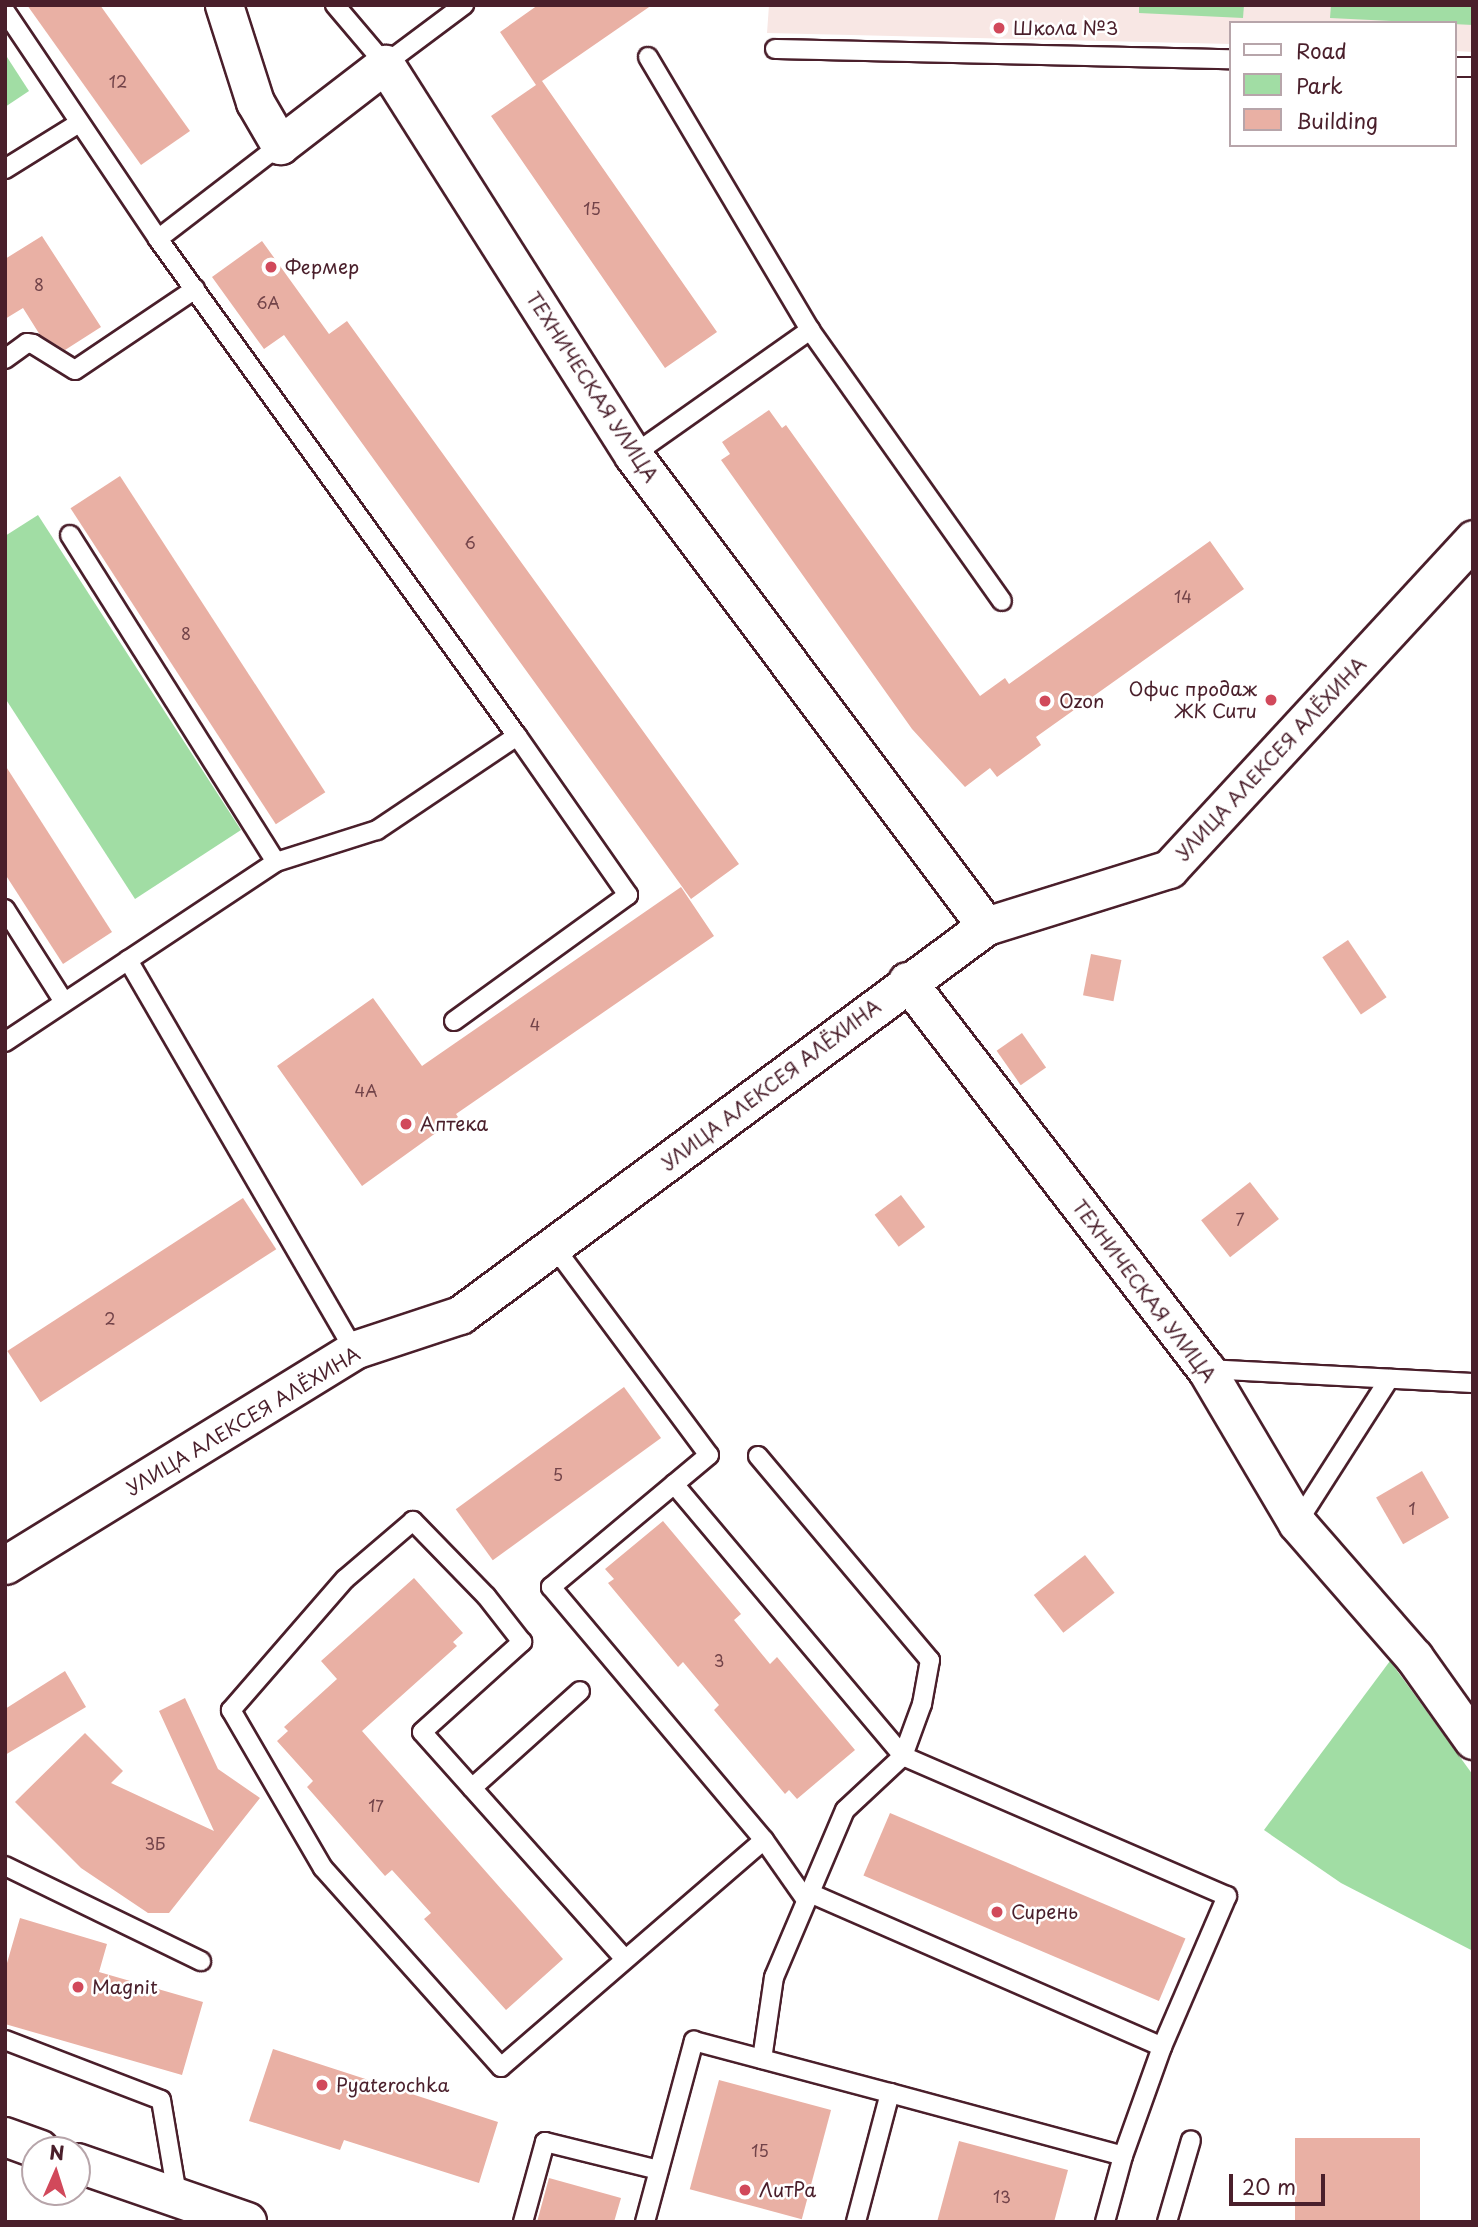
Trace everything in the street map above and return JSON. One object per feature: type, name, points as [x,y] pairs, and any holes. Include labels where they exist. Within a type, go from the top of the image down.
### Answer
[{"type":"street","points":[[224,5],[255,102],[280,145],[385,64]]},
{"type":"street","name":"ТЕХНИЧЕСКАЯ УЛИЦА","points":[[385,64],[633,455],[986,926]]},
{"type":"street","name":"УЛИЦА АЛЕКСЕЯ АЛЁХИНА","points":[[5,1565],[354,1350],[460,1315],[555,1248],[907,981],[986,926],[1169,869],[1473,539]]},
{"type":"street","name":"ТЕХНИЧЕСКАЯ УЛИЦА","points":[[907,981],[1206,1369],[1297,1523],[1414,1657],[1473,1740]]},
{"type":"street","points":[[91,2168],[247,2222]]},
{"type":"lane","points":[[335,5],[385,64],[464,5]]},
{"type":"lane","points":[[5,11],[158,239],[517,736],[628,895],[454,1021]]},
{"type":"lane","points":[[775,49],[1230,60]]},
{"type":"lane","points":[[648,57],[810,330],[1002,601]]},
{"type":"lane","points":[[5,169],[79,123]]},
{"type":"lane","points":[[158,239],[280,145]]},
{"type":"lane","points":[[5,359],[33,344],[75,370],[195,289]]},
{"type":"lane","points":[[633,455],[810,330]]},
{"type":"lane","points":[[70,535],[275,862]]},
{"type":"lane","points":[[5,1042],[275,862],[377,831],[517,736]]},
{"type":"lane","points":[[5,909],[64,1002]]},
{"type":"lane","points":[[128,960],[354,1350]]},
{"type":"lane","points":[[555,1248],[709,1455],[551,1587],[808,1896],[1162,2047]]},
{"type":"lane","points":[[1206,1369],[1473,1383]]},
{"type":"lane","points":[[1297,1523],[1389,1379]]},
{"type":"lane","points":[[758,1456],[930,1660],[922,1704],[903,1756],[845,1810],[808,1896],[774,1977],[762,2059]]},
{"type":"lane","points":[[674,1484],[903,1756],[1227,1896],[1162,2047],[1123,2156],[1105,2222]]},
{"type":"lane","points":[[624,1958],[422,1732],[522,1642],[486,1596],[414,1521],[345,1579],[231,1710],[323,1868],[501,2067],[624,1958],[764,1840]]},
{"type":"lane","points":[[472,1788],[580,1691]]},
{"type":"lane","points":[[5,1866],[201,1961]]},
{"type":"lane","points":[[5,2040],[161,2099],[178,2200]]},
{"type":"lane","points":[[645,2222],[694,2040],[1123,2156]]},
{"type":"lane","points":[[856,2222],[890,2093]]},
{"type":"lane","points":[[1167,2222],[1191,2140]]},
{"type":"lane","points":[[523,2222],[545,2142],[659,2170]]},
{"type":"shaded area","name":"Школа №3","points":[[769,5],[1473,5],[1473,52],[1457,51],[1457,21],[1230,21],[1230,44],[767,33]]},
{"type":"green space","points":[[1139,5],[1244,5],[1243,18],[1139,13]]},
{"type":"green space","points":[[1331,5],[1473,5],[1473,25],[1457,24],[1457,21],[1330,18]]},
{"type":"green space","points":[[5,54],[29,91],[5,107]]},
{"type":"green space","points":[[38,515],[241,830],[135,899],[5,698],[5,536]]},
{"type":"green space","points":[[1390,1661],[1473,1775],[1473,1951],[1341,1883],[1264,1830]]},
{"type":"building","points":[[27,5],[100,5],[190,131],[141,165]]},
{"type":"building","points":[[538,5],[652,5],[542,81],[717,332],[665,368],[491,116],[536,85],[500,32]]},
{"type":"building","points":[[42,236],[101,327],[65,350],[40,335],[23,308],[5,319],[5,259]]},
{"type":"building","points":[[262,241],[329,334],[347,321],[739,864],[691,899],[284,335],[264,349],[212,277]]},
{"type":"building","points":[[769,410],[782,428],[786,425],[980,696],[1005,678],[1009,684],[1210,541],[1244,589],[1036,737],[1041,745],[997,777],[990,768],[965,787],[912,729],[721,460],[730,454],[722,442]]},
{"type":"building","points":[[120,476],[325,792],[276,824],[71,508]]},
{"type":"building","points":[[5,765],[112,932],[63,964],[5,874]]},
{"type":"building","points":[[681,887],[714,936],[456,1114],[458,1117],[362,1186],[277,1066],[373,998],[422,1066]]},
{"type":"building","points":[[1348,940],[1387,997],[1361,1015],[1322,957]]},
{"type":"building","points":[[1091,954],[1121,960],[1113,1001],[1083,995]]},
{"type":"building","points":[[1022,1033],[1046,1067],[1021,1085],[997,1051]]},
{"type":"building","points":[[1250,1182],[1279,1219],[1230,1257],[1201,1220]]},
{"type":"building","points":[[901,1195],[925,1227],[899,1247],[875,1215]]},
{"type":"building","points":[[243,1198],[276,1249],[41,1402],[7,1351]]},
{"type":"building","points":[[624,1387],[661,1438],[493,1560],[456,1509]]},
{"type":"building","points":[[1422,1471],[1449,1518],[1403,1544],[1376,1498]]},
{"type":"building","points":[[663,1521],[741,1614],[734,1620],[770,1664],[777,1657],[855,1750],[797,1799],[789,1790],[785,1794],[714,1710],[719,1705],[683,1662],[678,1667],[608,1583],[614,1579],[605,1569]]},
{"type":"building","points":[[1085,1555],[1115,1593],[1063,1633],[1034,1595]]},
{"type":"building","points":[[414,1578],[463,1633],[453,1642],[457,1646],[362,1731],[563,1959],[506,2010],[424,1919],[431,1913],[392,1870],[385,1876],[307,1787],[313,1781],[277,1741],[288,1731],[284,1727],[337,1679],[321,1661]]},
{"type":"building","points":[[65,1671],[86,1707],[5,1755],[5,1709]]},
{"type":"building","points":[[185,1698],[218,1769],[260,1798],[169,1913],[148,1913],[81,1868],[15,1802],[85,1733],[123,1771],[111,1783],[214,1831],[159,1711]]},
{"type":"building","points":[[890,1813],[1185,1938],[1159,2001],[863,1876]]},
{"type":"building","name":"Magnit","points":[[20,1918],[107,1944],[99,1972],[203,2002],[182,2075],[5,2024],[5,1970]]},
{"type":"building","name":"Pyaterochka","points":[[273,2049],[498,2122],[479,2183],[344,2140],[340,2150],[249,2121]]},
{"type":"building","points":[[719,2080],[831,2110],[802,2219],[690,2189]]},
{"type":"building","points":[[1295,2138],[1420,2138],[1420,2222],[1295,2222]]},
{"type":"building","points":[[959,2141],[1068,2170],[1054,2222],[937,2222]]},
{"type":"building","points":[[549,2178],[621,2198],[614,2222],[537,2222]]},
{"type":"place","name":"Школа №3","points":[[999,28]]},
{"type":"place","name":"Фермер","points":[[271,267]]},
{"type":"place","name":"Офис продаж ЖК Сити","points":[[1271,700]]},
{"type":"place","name":"Ozon","points":[[1045,701]]},
{"type":"place","name":"Аптека","points":[[406,1124]]},
{"type":"place","name":"Сирень","points":[[997,1912]]},
{"type":"place","name":"Magnit","points":[[78,1987]]},
{"type":"place","name":"Pyaterochka","points":[[322,2085]]},
{"type":"place","name":"ЛитРа","points":[[745,2190]]}]
